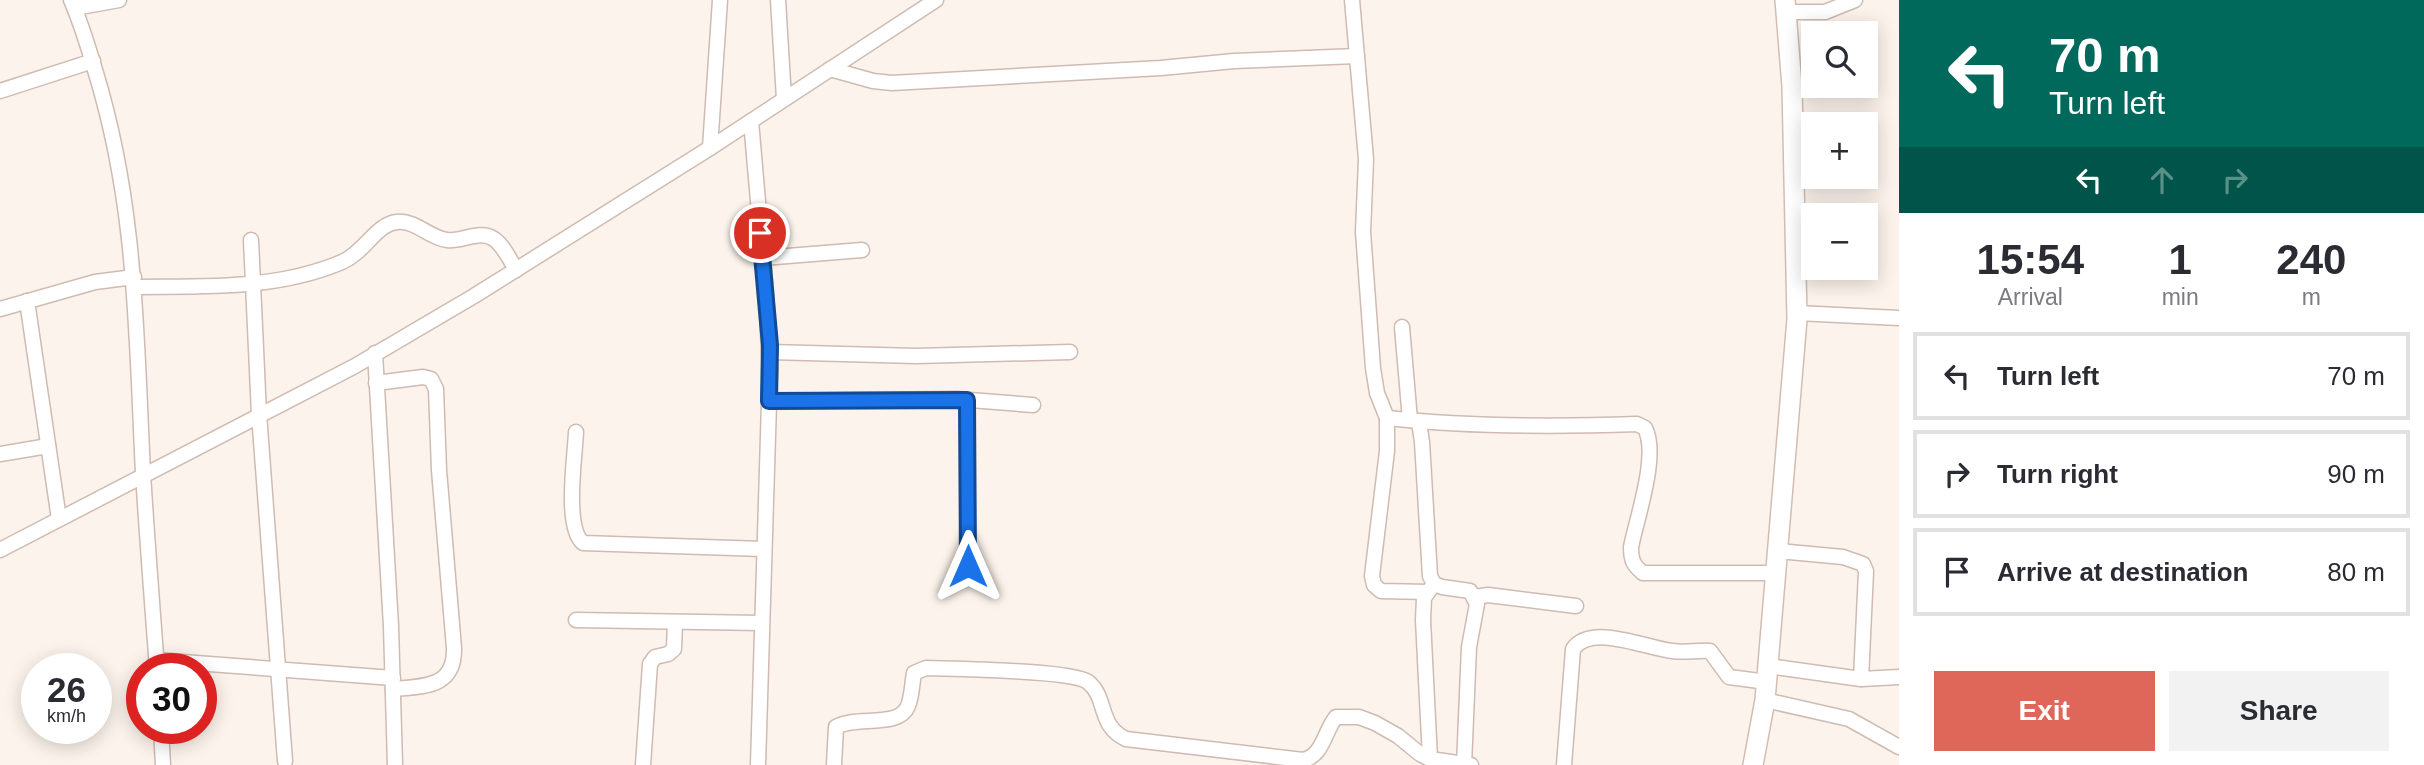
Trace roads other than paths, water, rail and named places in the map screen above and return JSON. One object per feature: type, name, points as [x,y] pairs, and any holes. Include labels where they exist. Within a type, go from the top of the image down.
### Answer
[{"type":"street","points":[[119,0],[73,4],[93,61],[116,146],[130,232],[155,653]]},
{"type":"street","points":[[710,148],[720,0]]},
{"type":"street","points":[[778,0],[784,99]]},
{"type":"street","points":[[0,550],[355,366],[516,270],[710,148],[936,0]]},
{"type":"street","points":[[1352,0],[1366,159],[1363,232],[1373,368],[1377,393],[1387,418],[1387,451],[1371,576],[1374,585],[1381,592],[1442,587],[1470,591],[1475,597],[1477,604],[1469,647],[1464,765]]},
{"type":"street","points":[[1753,765],[1766,682],[1797,313],[1792,86],[1786,6],[1825,12],[1855,0]]},
{"type":"street","points":[[830,69],[873,81],[892,83],[1161,68],[1234,61],[1357,56]]},
{"type":"street","points":[[0,91],[93,61]]},
{"type":"street","points":[[751,121],[770,352],[758,765]]},
{"type":"street","points":[[0,309],[94,282],[205,287],[254,284],[304,274],[342,261],[363,248],[386,224],[398,222],[412,224],[446,240],[487,236],[503,249],[516,270]]},
{"type":"street","points":[[251,240],[259,414],[285,761]]},
{"type":"street","points":[[763,258],[862,250]]},
{"type":"street","points":[[27,301],[59,519]]},
{"type":"street","points":[[1797,313],[1899,318]]},
{"type":"street","points":[[1402,327],[1414,421],[1422,442],[1431,588],[1424,598],[1423,620],[1430,759]]},
{"type":"street","points":[[770,352],[916,356],[1070,352]]},
{"type":"street","points":[[375,353],[395,765]]},
{"type":"street","points":[[217,666],[278,669],[427,685],[444,678],[451,671],[454,648],[439,470],[436,389],[431,379],[423,377],[376,383]]},
{"type":"street","points":[[769,401],[967,400],[1033,405]]},
{"type":"street","points":[[967,400],[968,566]]},
{"type":"street","points":[[1387,418],[1567,427],[1637,424],[1646,428],[1649,435],[1650,461],[1631,547],[1631,560],[1636,568],[1643,573],[1776,573]]},
{"type":"street","points":[[576,432],[572,519],[576,537],[583,543],[763,549]]},
{"type":"street","points":[[0,454],[48,446]]},
{"type":"street","points":[[1778,551],[1843,557],[1863,564],[1866,571],[1861,679]]},
{"type":"street","points":[[1475,597],[1488,595],[1576,606]]},
{"type":"street","points":[[576,620],[761,623]]},
{"type":"street","points":[[643,765],[650,664],[655,657],[668,654],[674,649],[676,622]]},
{"type":"street","points":[[1564,765],[1573,649],[1585,638],[1615,639],[1670,651],[1710,650],[1729,677],[1766,682],[1899,677]]},
{"type":"street","points":[[834,765],[836,727],[844,722],[891,719],[903,714],[908,707],[914,673],[926,668],[1079,678],[1094,689],[1112,730],[1126,738],[1303,760],[1318,758],[1329,725],[1336,717],[1359,717],[1398,736],[1430,759],[1471,765]]},
{"type":"street","points":[[1766,682],[1849,719],[1899,747]]},
{"type":"street","points":[[162,744],[163,765]]}]
